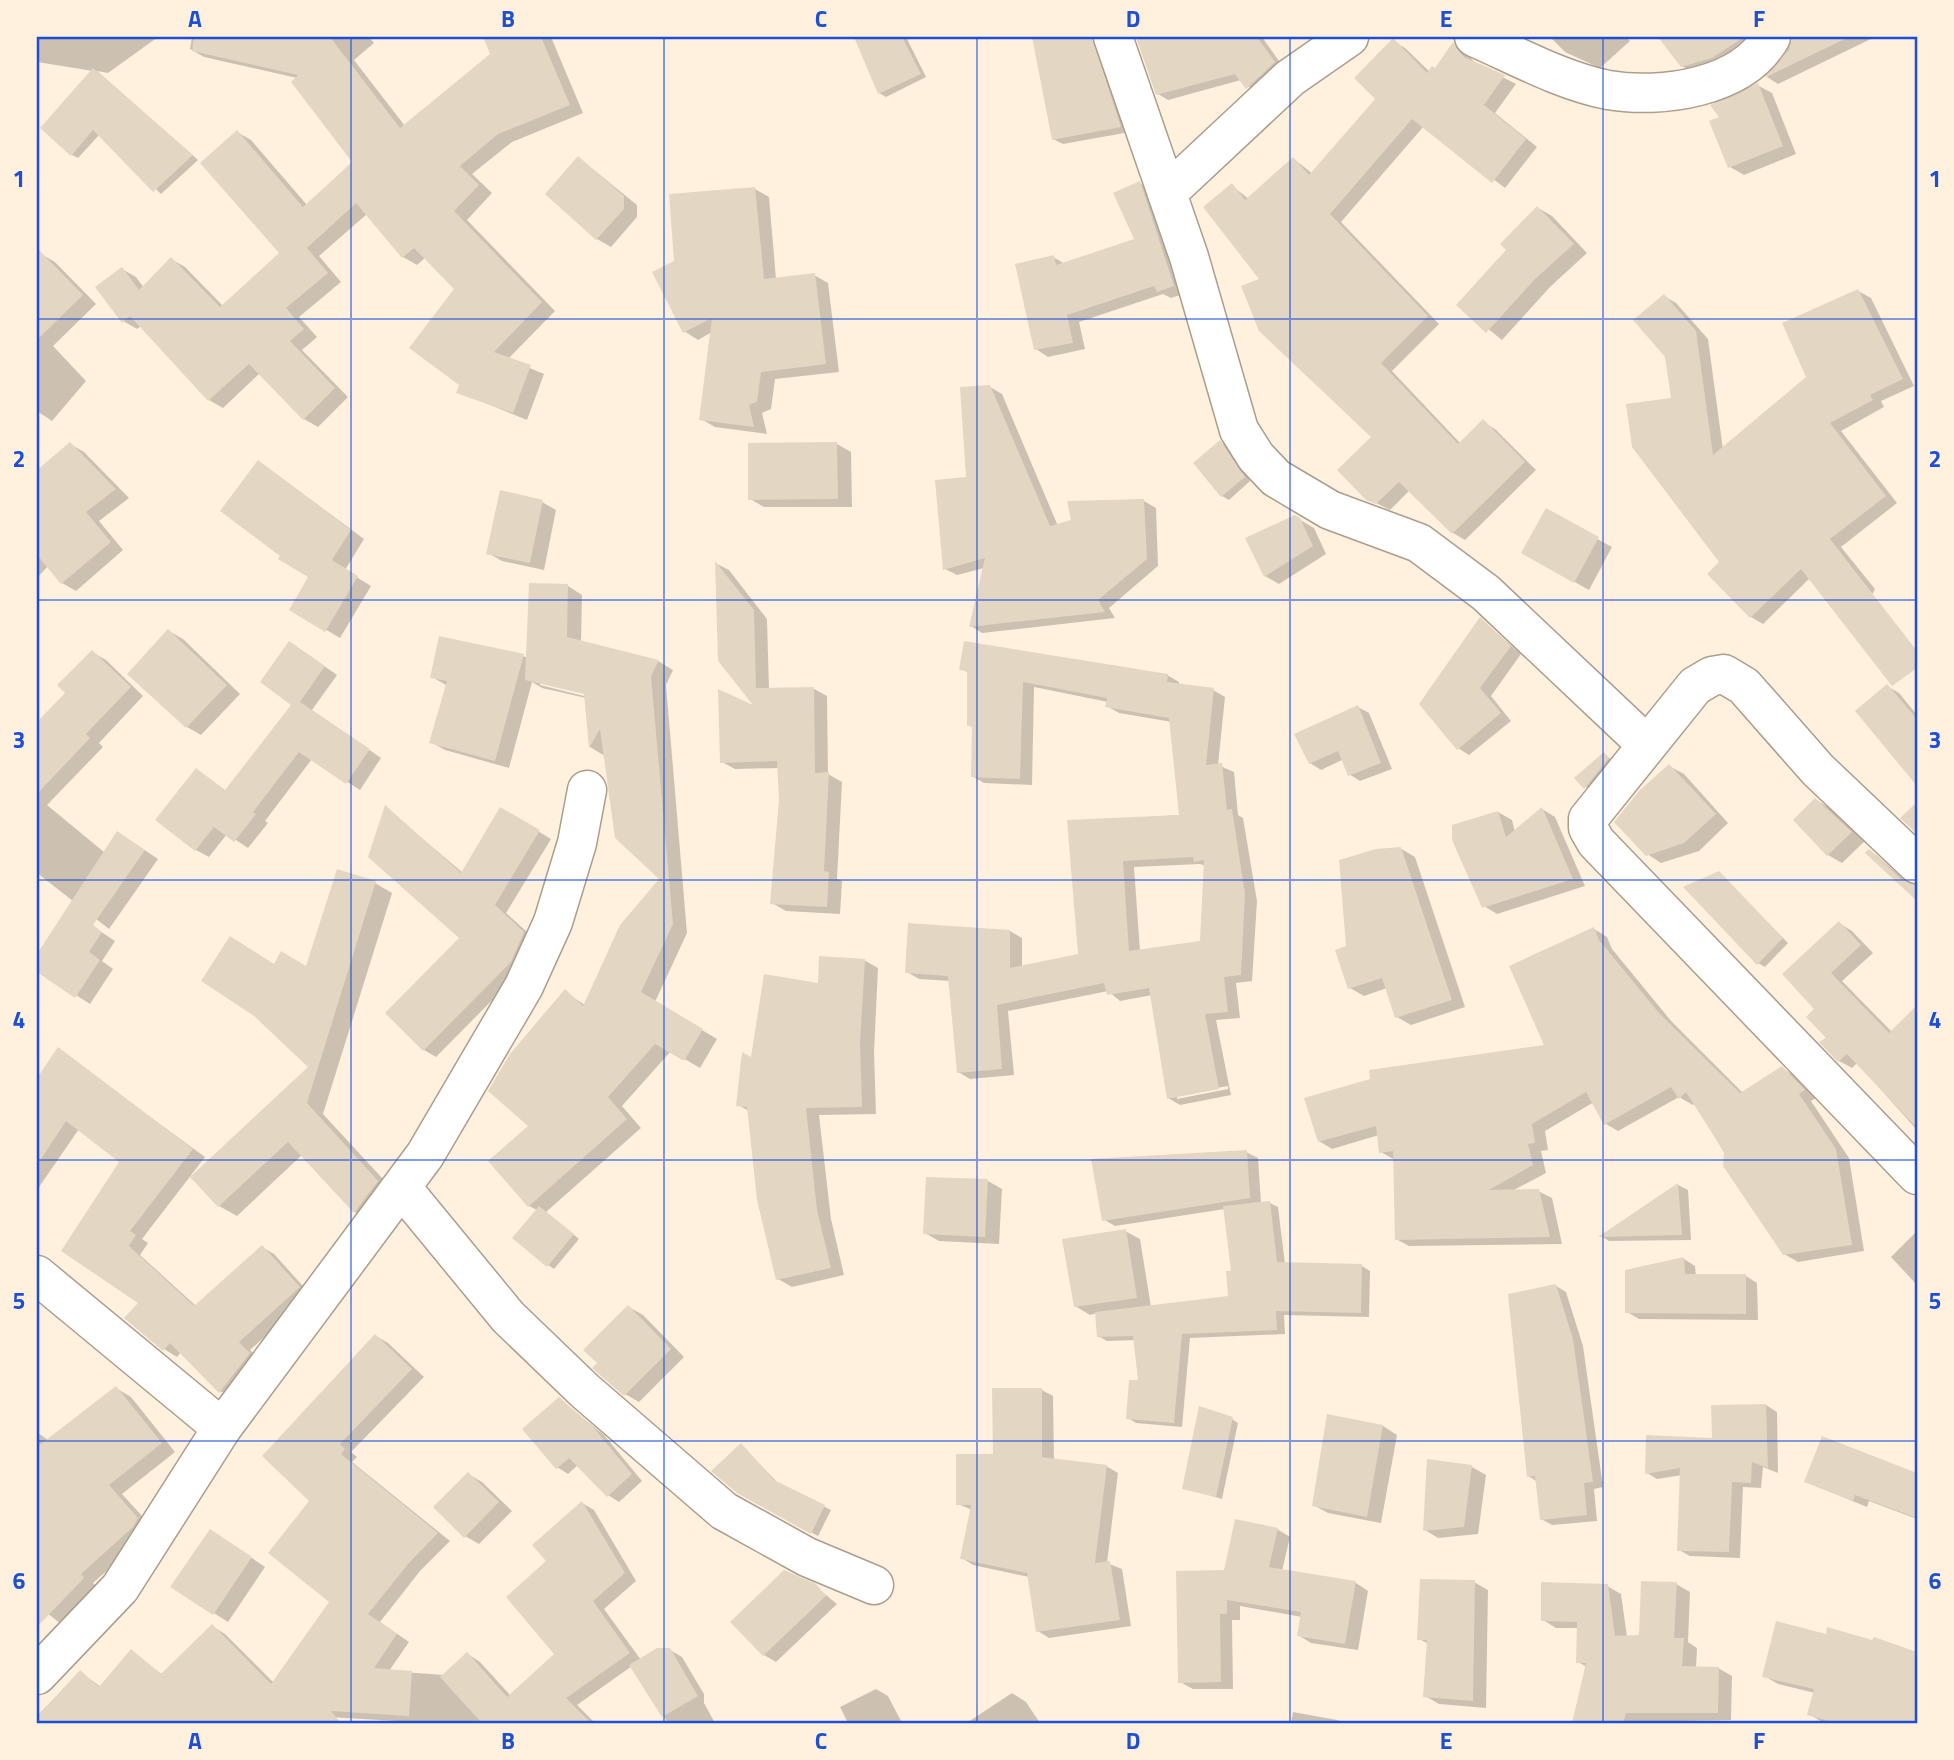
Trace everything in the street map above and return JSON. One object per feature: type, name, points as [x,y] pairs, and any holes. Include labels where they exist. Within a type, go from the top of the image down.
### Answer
[{"type":"street","points":[[1113,37],[1167,193],[1239,429],[1256,457],[1276,478],[1330,510],[1419,543],[1486,593],[1647,745]]},
{"type":"street","points":[[1167,193],[1290,78],[1349,37]]},
{"type":"street","points":[[1474,37],[1573,79],[1609,90],[1654,92],[1704,85],[1742,70],[1766,47],[1771,37]]},
{"type":"street","points":[[1917,864],[1818,770],[1744,686],[1724,674],[1712,676],[1695,686],[1591,813],[1588,828],[1917,1175]]},
{"type":"street","points":[[37,1675],[120,1588],[222,1428],[425,1155],[524,986],[553,922],[577,843],[587,790]]},
{"type":"street","points":[[402,1188],[508,1317],[584,1391],[715,1503],[807,1557],[874,1585]]},
{"type":"street","points":[[37,1275],[222,1428]]},
{"type":"building","points":[[194,37],[330,37],[400,128],[490,54],[483,37],[541,37],[570,105],[498,134],[460,166],[479,185],[454,211],[542,302],[494,352],[531,365],[513,413],[456,393],[459,385],[409,348],[454,289],[414,248],[402,258],[356,203],[307,248],[328,273],[286,308],[304,329],[290,341],[335,388],[303,420],[249,364],[208,401],[130,316],[122,323],[95,287],[122,267],[139,290],[171,257],[220,307],[279,253],[200,163],[237,130],[303,207],[352,162],[291,82],[298,75],[192,51]]},
{"type":"building","points":[[854,37],[902,37],[921,74],[878,94]]},
{"type":"building","points":[[1032,37],[1092,37],[1121,127],[1052,140]]},
{"type":"building","points":[[1136,37],[1257,37],[1275,62],[1246,89],[1235,74],[1156,95]]},
{"type":"building","points":[[1658,37],[1744,37],[1712,58],[1681,67]]},
{"type":"building","points":[[1792,37],[1849,37],[1764,78],[1789,50]]},
{"type":"building","points":[[1393,38],[1427,73],[1432,66],[1435,68],[1453,42],[1464,57],[1505,75],[1484,105],[1526,139],[1492,183],[1412,119],[1330,214],[1428,316],[1381,363],[1458,444],[1483,419],[1525,462],[1452,534],[1399,482],[1376,504],[1366,500],[1337,470],[1371,437],[1259,331],[1241,286],[1259,279],[1203,207],[1232,183],[1245,200],[1293,157],[1309,175],[1375,99],[1354,78]]},
{"type":"building","points":[[93,68],[193,155],[153,192],[93,130],[71,156],[40,128]]},
{"type":"building","points":[[1758,83],[1783,146],[1728,168],[1709,121],[1719,117],[1710,105]]},
{"type":"building","points":[[578,156],[624,196],[624,209],[596,240],[545,194]]},
{"type":"building","points":[[1140,181],[1174,286],[1157,292],[1154,286],[1067,315],[1073,343],[1034,350],[1015,264],[1054,255],[1056,265],[1134,239],[1113,193]]},
{"type":"building","points":[[755,187],[764,279],[815,273],[826,364],[761,372],[757,402],[749,405],[754,427],[699,420],[712,318],[683,333],[652,272],[674,261],[669,194]]},
{"type":"building","points":[[1537,206],[1574,244],[1535,279],[1486,333],[1456,305],[1506,250],[1500,244]]},
{"type":"building","points":[[37,248],[83,295],[37,340]]},
{"type":"building","points":[[1858,289],[1903,379],[1870,395],[1873,400],[1830,423],[1886,496],[1830,539],[1917,651],[1917,668],[1892,686],[1801,569],[1750,618],[1707,574],[1719,562],[1632,447],[1626,404],[1671,398],[1665,357],[1633,320],[1664,294],[1696,331],[1713,455],[1806,377],[1782,323]]},
{"type":"building","points":[[990,385],[1050,526],[1071,520],[1067,501],[1144,499],[1147,559],[1098,600],[1105,612],[969,627],[985,558],[943,570],[935,480],[966,477],[960,387]]},
{"type":"building","points":[[1220,440],[1245,477],[1221,497],[1193,463]]},
{"type":"building","points":[[70,442],[116,489],[86,512],[111,542],[61,584],[37,555],[37,470]]},
{"type":"building","points":[[837,442],[838,499],[748,500],[748,443]]},
{"type":"building","points":[[258,460],[351,530],[332,560],[358,576],[325,632],[289,610],[308,577],[278,559],[280,556],[220,511]]},
{"type":"building","points":[[500,490],[543,500],[530,563],[486,554]]},
{"type":"building","points":[[1546,508],[1599,537],[1574,583],[1521,553]]},
{"type":"building","points":[[1295,515],[1300,518],[1313,546],[1264,577],[1245,538]]},
{"type":"building","points":[[715,561],[754,610],[756,688],[814,687],[815,773],[829,772],[824,871],[829,872],[827,907],[770,904],[779,800],[777,761],[720,763],[718,689],[753,705],[718,661]]},
{"type":"building","points":[[529,583],[568,584],[567,637],[659,660],[651,676],[673,924],[641,992],[703,1029],[684,1061],[655,1044],[608,1097],[627,1119],[528,1207],[488,1161],[528,1126],[488,1091],[510,1054],[565,989],[583,1006],[620,925],[659,879],[615,838],[600,729],[589,748],[584,694],[525,680]]},
{"type":"building","points":[[1480,617],[1511,646],[1480,688],[1501,713],[1457,750],[1419,704]]},
{"type":"building","points":[[168,629],[227,685],[186,728],[127,674]]},
{"type":"building","points":[[439,636],[524,654],[495,761],[429,743],[447,681],[430,678]]},
{"type":"building","points":[[289,641],[325,666],[300,702],[370,749],[346,784],[299,752],[253,812],[256,814],[234,842],[214,827],[195,851],[155,820],[196,768],[225,790],[291,705],[260,682]]},
{"type":"building","points":[[964,641],[1168,674],[1167,682],[1214,688],[1206,765],[1222,763],[1227,810],[1232,809],[1245,894],[1241,975],[1224,977],[1228,1012],[1205,1014],[1219,1089],[1167,1099],[1149,988],[1107,995],[1104,983],[997,1005],[1002,1069],[957,1073],[948,976],[905,973],[908,923],[1010,930],[1010,968],[1078,954],[1067,820],[1179,815],[1169,718],[1105,707],[1107,698],[1023,682],[1020,779],[971,777],[972,726],[967,726],[967,671],[959,670]],"holes":[[[1193,857],[1194,862],[1204,860],[1200,941],[1129,951],[1123,861]]]},
{"type":"building","points":[[92,650],[131,687],[86,734],[90,738],[37,794],[37,722],[65,693],[57,685]]},
{"type":"building","points":[[1887,684],[1917,719],[1917,786],[1855,711]]},
{"type":"building","points":[[1358,705],[1381,763],[1348,776],[1338,751],[1309,764],[1294,734]]},
{"type":"building","points":[[1604,752],[1609,758],[1584,789],[1574,778]]},
{"type":"building","points":[[1669,764],[1716,814],[1684,843],[1646,856],[1614,822],[1639,791]]},
{"type":"building","points":[[1815,798],[1852,832],[1827,856],[1793,820]]},
{"type":"building","points":[[1917,802],[1917,834],[1900,818]]},
{"type":"building","points":[[385,805],[461,873],[500,807],[540,830],[495,905],[524,932],[511,962],[423,1051],[385,1013],[459,938],[368,857]]},
{"type":"building","points":[[1542,807],[1573,879],[1482,908],[1452,840],[1452,825],[1498,811],[1506,837]]},
{"type":"building","points":[[117,831],[145,850],[93,925],[102,932],[89,952],[100,960],[75,998],[37,972],[37,954]]},
{"type":"building","points":[[1401,847],[1452,1000],[1395,1018],[1382,978],[1348,989],[1335,950],[1346,946],[1339,860],[1376,849]]},
{"type":"building","points":[[1869,849],[1902,880],[1917,885],[1917,901],[1865,853]]},
{"type":"building","points":[[337,869],[376,881],[307,1103],[378,1181],[354,1213],[288,1142],[218,1207],[190,1177],[308,1067],[254,1016],[201,981],[230,936],[274,964],[281,951],[306,966]]},
{"type":"building","points":[[1719,871],[1783,938],[1757,965],[1683,887]]},
{"type":"building","points":[[1839,921],[1861,945],[1831,973],[1889,1033],[1917,1005],[1917,1128],[1847,1054],[1838,1062],[1819,1042],[1826,1038],[1806,1017],[1814,1009],[1782,974]]},
{"type":"building","points":[[1594,927],[1599,940],[1659,1013],[1740,1093],[1782,1066],[1805,1090],[1799,1094],[1836,1149],[1852,1245],[1783,1255],[1723,1166],[1724,1152],[1686,1092],[1679,1099],[1671,1087],[1604,1125],[1586,1092],[1532,1124],[1535,1143],[1528,1144],[1533,1165],[1489,1190],[1539,1189],[1550,1237],[1395,1240],[1393,1151],[1379,1153],[1376,1126],[1318,1142],[1304,1098],[1370,1079],[1369,1070],[1544,1045],[1509,966]]},
{"type":"building","points":[[819,956],[865,959],[860,1043],[862,1107],[806,1108],[817,1210],[831,1268],[776,1280],[757,1200],[747,1107],[736,1106],[742,1052],[751,1057],[764,974],[818,983]]},
{"type":"building","points":[[58,1047],[193,1149],[130,1231],[136,1235],[129,1246],[194,1306],[262,1245],[300,1287],[239,1342],[250,1353],[219,1393],[170,1343],[163,1351],[124,1318],[138,1303],[61,1251],[119,1162],[66,1121],[37,1165],[37,1078]]},
{"type":"building","points":[[1247,1150],[1250,1198],[1102,1221],[1091,1159]]},
{"type":"building","points":[[926,1177],[988,1179],[985,1237],[923,1234]]},
{"type":"building","points":[[1678,1183],[1682,1235],[1598,1237]]},
{"type":"building","points":[[1270,1201],[1277,1262],[1362,1264],[1361,1313],[1276,1311],[1277,1330],[1182,1334],[1174,1423],[1126,1419],[1129,1380],[1138,1380],[1133,1336],[1097,1337],[1095,1312],[1228,1296],[1226,1271],[1231,1271],[1223,1206]]},
{"type":"building","points":[[539,1206],[574,1234],[547,1267],[512,1238]]},
{"type":"building","points":[[1126,1229],[1137,1298],[1074,1307],[1062,1239]]},
{"type":"building","points":[[1684,1257],[1685,1274],[1746,1274],[1746,1314],[1625,1313],[1625,1270]]},
{"type":"building","points":[[1556,1284],[1573,1339],[1593,1482],[1584,1483],[1587,1515],[1540,1520],[1535,1476],[1527,1477],[1508,1294]]},
{"type":"building","points":[[628,1305],[671,1349],[624,1396],[592,1368],[597,1363],[583,1350]]},
{"type":"building","points":[[375,1334],[412,1369],[340,1444],[345,1449],[341,1454],[438,1533],[408,1564],[368,1614],[397,1634],[374,1668],[412,1671],[409,1716],[331,1711],[341,1723],[37,1723],[37,1717],[80,1670],[99,1687],[131,1649],[161,1674],[212,1624],[271,1684],[329,1602],[268,1553],[309,1501],[262,1456]]},
{"type":"building","points":[[116,1386],[162,1443],[109,1485],[138,1518],[133,1527],[81,1574],[84,1578],[37,1627],[37,1447]]},
{"type":"building","points":[[992,1388],[1042,1388],[1042,1457],[1107,1465],[1095,1563],[1110,1561],[1120,1620],[1036,1632],[1027,1573],[960,1559],[971,1505],[956,1505],[956,1454],[993,1454]]},
{"type":"building","points":[[559,1397],[593,1427],[632,1474],[607,1497],[569,1458],[556,1469],[522,1429]]},
{"type":"building","points":[[1766,1404],[1768,1468],[1752,1462],[1751,1483],[1732,1482],[1729,1552],[1677,1551],[1680,1468],[1645,1474],[1646,1435],[1712,1438],[1711,1405]]},
{"type":"building","points":[[1199,1406],[1233,1417],[1216,1497],[1182,1489]]},
{"type":"building","points":[[1327,1414],[1383,1425],[1367,1517],[1312,1506]]},
{"type":"building","points":[[1822,1436],[1917,1473],[1917,1518],[1855,1495],[1853,1501],[1804,1482]]},
{"type":"building","points":[[741,1443],[774,1480],[825,1505],[811,1534],[737,1493],[711,1471]]},
{"type":"building","points":[[1427,1459],[1472,1465],[1464,1527],[1423,1531]]},
{"type":"building","points":[[468,1472],[499,1502],[464,1538],[433,1507]]},
{"type":"building","points":[[582,1501],[625,1573],[593,1601],[630,1653],[566,1698],[591,1723],[478,1723],[480,1721],[440,1677],[467,1652],[507,1697],[554,1654],[506,1597],[546,1561],[532,1545]]},
{"type":"building","points":[[1235,1519],[1278,1528],[1269,1567],[1356,1581],[1345,1644],[1297,1636],[1301,1612],[1227,1600],[1227,1614],[1220,1614],[1221,1682],[1178,1683],[1176,1571],[1224,1570]]},
{"type":"building","points":[[210,1529],[252,1557],[213,1615],[170,1587]]},
{"type":"building","points":[[784,1570],[816,1584],[826,1596],[763,1656],[730,1622]]},
{"type":"building","points":[[1420,1579],[1475,1580],[1473,1701],[1423,1697],[1427,1640],[1417,1640]]},
{"type":"building","points":[[1641,1581],[1677,1582],[1674,1638],[1684,1638],[1682,1666],[1719,1667],[1718,1713],[1626,1713],[1623,1723],[1572,1723],[1586,1663],[1576,1663],[1577,1622],[1541,1621],[1541,1582],[1608,1584],[1615,1636],[1639,1635]]},
{"type":"building","points":[[1776,1621],[1826,1634],[1827,1627],[1872,1640],[1874,1637],[1917,1652],[1917,1723],[1836,1723],[1807,1715],[1814,1689],[1762,1677]]},
{"type":"building","points":[[657,1648],[670,1648],[698,1696],[662,1717],[629,1665]]}]
